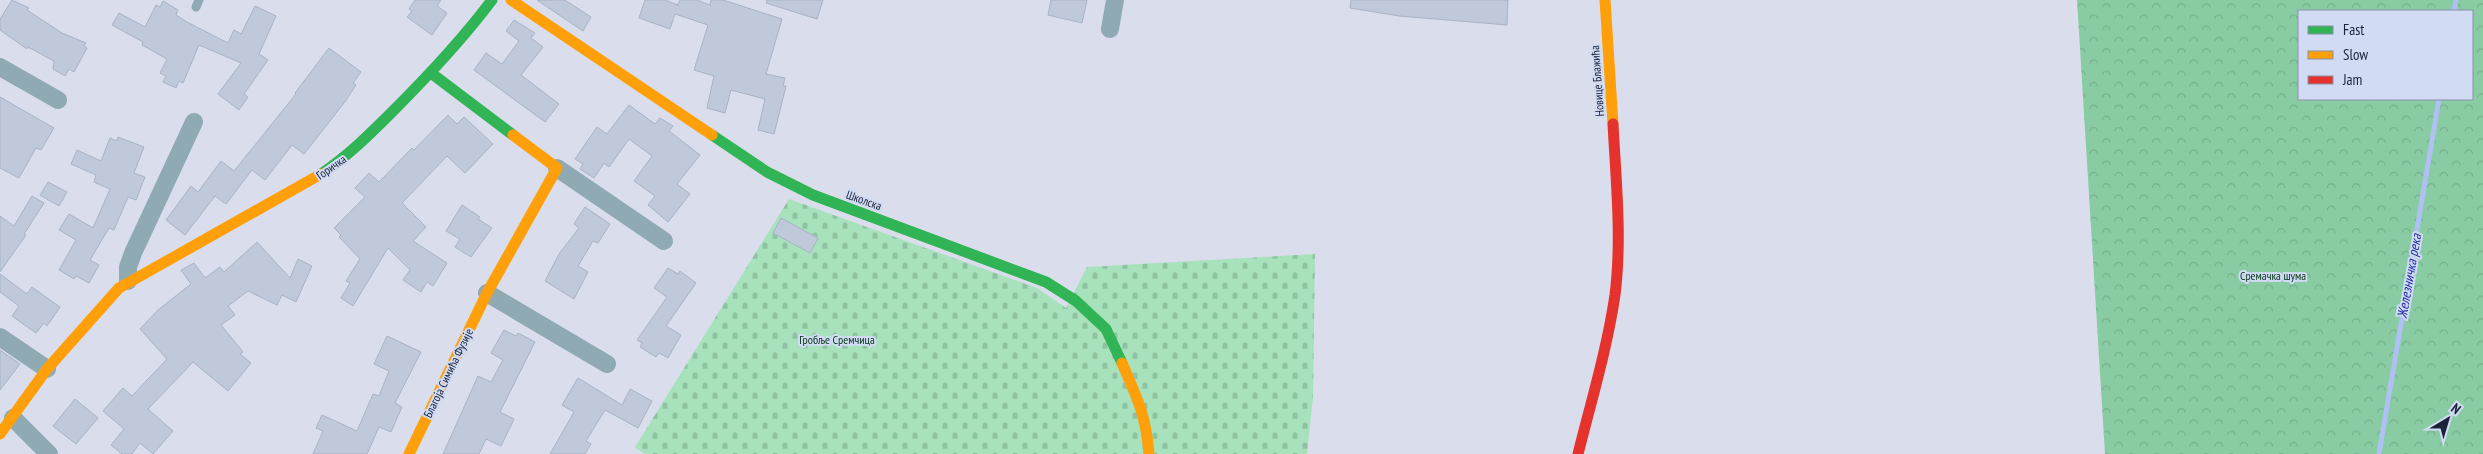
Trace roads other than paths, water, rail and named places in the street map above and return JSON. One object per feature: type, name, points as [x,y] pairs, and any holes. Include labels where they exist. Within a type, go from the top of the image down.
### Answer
[{"type":"street","name":"Горичка","points":[[0,434],[47,370],[104,303],[128,281],[304,185],[345,158],[376,131],[431,73],[468,32],[492,0]]},
{"type":"street","name":"Школска","points":[[511,0],[768,172],[793,186],[813,196],[1046,282],[1076,301],[1106,329],[1142,408],[1147,426],[1148,454]]},
{"type":"street","points":[[1110,29],[1115,0]]},
{"type":"street","name":"Новице Блажића","points":[[1578,454],[1604,351],[1614,294],[1618,220],[1605,0]]},
{"type":"street","points":[[0,68],[58,100]]},
{"type":"street","points":[[431,73],[557,168],[664,240]]},
{"type":"street","points":[[128,281],[128,267],[133,253],[194,122]]},
{"type":"street","name":"Благоја Симића Фузије","points":[[409,454],[487,293],[557,168]]},
{"type":"street","points":[[487,293],[607,364]]},
{"type":"street","points":[[0,337],[47,370]]},
{"type":"street","points":[[12,418],[49,454]]},
{"type":"waterway","name":"Железничка река","points":[[2454,10],[2456,0]]},
{"type":"waterway","name":"Железничка река","points":[[2379,454],[2439,100]]},
{"type":"park label","name":"Сремачка шума","points":[[2273,275]]},
{"type":"park label","name":"Гробље Сремчица","points":[[837,339]]}]
